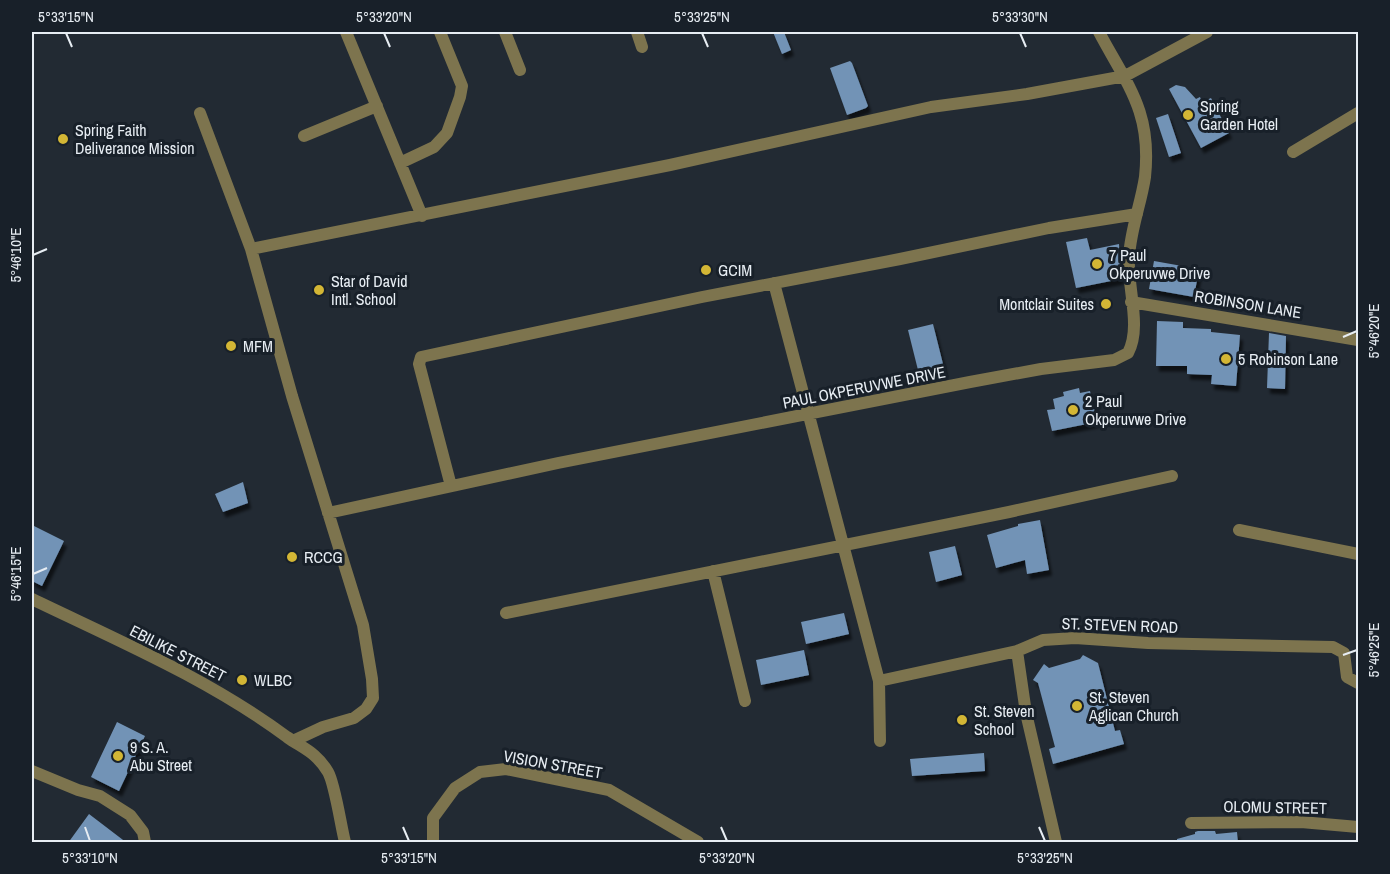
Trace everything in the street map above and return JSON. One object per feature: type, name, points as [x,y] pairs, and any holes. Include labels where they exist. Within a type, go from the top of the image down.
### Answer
[{"type":"street","points":[[346,32],[422,216]]},
{"type":"street","points":[[400,163],[434,147],[447,133],[460,97],[462,86],[440,32]]},
{"type":"street","points":[[506,32],[520,70]]},
{"type":"street","points":[[637,32],[642,47]]},
{"type":"street","name":"PAUL OKPERUVWE DRIVE","points":[[328,513],[558,463],[1041,369],[1114,360],[1128,353],[1134,336],[1128,258],[1144,177],[1147,142],[1141,113],[1125,76],[1099,32]]},
{"type":"street","points":[[251,249],[693,160],[931,107],[1027,94],[1125,76],[1207,32]]},
{"type":"street","points":[[304,136],[377,106]]},
{"type":"street","points":[[200,113],[251,249],[363,626],[369,653],[373,698],[366,709],[354,718],[323,727],[293,741]]},
{"type":"street","points":[[1293,152],[1359,113]]},
{"type":"street","points":[[451,486],[419,364],[422,357],[1048,228],[1137,214]]},
{"type":"street","points":[[774,283],[879,681],[880,741]]},
{"type":"street","name":"ROBINSON LANE","points":[[1131,302],[1359,340]]},
{"type":"street","points":[[506,613],[1009,512],[1172,476]]},
{"type":"street","points":[[1239,530],[1359,554]]},
{"type":"street","points":[[713,571],[745,701]]},
{"type":"street","name":"EBILIKE STREET","points":[[32,599],[192,676],[256,713],[293,741],[312,752],[329,773],[345,843]]},
{"type":"street","name":"ST. STEVEN ROAD","points":[[1017,651],[1043,640],[1075,638],[1148,643],[1333,647],[1344,653],[1347,677],[1359,683]]},
{"type":"street","points":[[879,681],[1017,651],[1026,713],[1056,843]]},
{"type":"street","name":"VISION STREET","points":[[433,843],[433,818],[455,788],[480,772],[506,769],[609,790],[698,843]]},
{"type":"street","points":[[32,771],[78,790],[100,796],[130,815],[143,832],[145,843]]},
{"type":"street","name":"OLOMU STREET","points":[[1191,823],[1301,822],[1359,827]]},
{"type":"building","points":[[773,32],[784,32],[791,50],[782,54]]},
{"type":"building","points":[[850,61],[868,106],[847,115],[830,68]]},
{"type":"building","points":[[1176,85],[1185,87],[1196,99],[1200,97],[1202,102],[1211,98],[1229,133],[1201,148],[1169,89]]},
{"type":"building","points":[[1168,114],[1181,153],[1169,157],[1156,118]]},
{"type":"building","name":"7 Paul Okperuvwe Drive","points":[[1087,238],[1090,250],[1119,244],[1121,279],[1076,288],[1066,242]]},
{"type":"building","points":[[1154,261],[1199,269],[1194,297],[1149,289]]},
{"type":"building","points":[[1157,321],[1183,322],[1183,328],[1211,329],[1211,332],[1240,335],[1236,386],[1211,384],[1212,375],[1187,374],[1187,366],[1156,366]]},
{"type":"building","points":[[933,324],[945,372],[920,378],[908,330]]},
{"type":"building","points":[[1269,333],[1286,336],[1285,389],[1267,388]]},
{"type":"building","name":"2 Paul Okperuvwe Drive","points":[[1079,388],[1080,393],[1090,391],[1097,422],[1052,431],[1047,410],[1055,409],[1053,399],[1064,396],[1063,392]]},
{"type":"building","points":[[243,482],[248,503],[223,512],[215,494]]},
{"type":"building","points":[[1040,520],[1049,570],[1027,574],[1025,560],[996,568],[987,535],[1018,526],[1018,524]]},
{"type":"building","points":[[32,525],[64,541],[42,586],[32,581]]},
{"type":"building","points":[[955,546],[962,575],[936,582],[929,552]]},
{"type":"building","points":[[844,613],[849,634],[806,644],[801,622]]},
{"type":"building","points":[[804,650],[809,675],[761,685],[756,660]]},
{"type":"building","name":"St. Steven Aglican Church","points":[[1083,655],[1098,663],[1115,731],[1120,730],[1124,744],[1053,764],[1049,749],[1055,747],[1038,683],[1033,680],[1044,664],[1049,668],[1080,659]]},
{"type":"building","name":"9 S. A. Abu Street","points":[[117,722],[145,736],[119,791],[91,777]]},
{"type":"building","points":[[984,753],[985,771],[912,776],[910,759]]},
{"type":"building","points":[[89,814],[127,843],[68,843]]},
{"type":"building","points":[[1198,831],[1215,831],[1216,834],[1237,832],[1238,843],[1177,843],[1177,839]]},
{"type":"place","name":"Spring Garden Hotel","points":[[1188,115]]},
{"type":"place","name":"Spring Faith Deliverance Mission","points":[[63,139]]},
{"type":"place","name":"7 Paul Okperuvwe Drive","points":[[1097,264]]},
{"type":"place","name":"GCIM","points":[[706,270]]},
{"type":"place","name":"Star of David Intl. School","points":[[319,290]]},
{"type":"place","name":"Montclair Suites","points":[[1106,304]]},
{"type":"place","name":"MFM","points":[[231,346]]},
{"type":"place","name":"5 Robinson Lane","points":[[1226,359]]},
{"type":"place","name":"2 Paul Okperuvwe Drive","points":[[1073,410]]},
{"type":"place","name":"RCCG","points":[[292,557]]},
{"type":"place","name":"WLBC","points":[[242,680]]},
{"type":"place","name":"St. Steven Aglican Church","points":[[1077,706]]},
{"type":"place","name":"St. Steven School","points":[[962,720]]},
{"type":"place","name":"9 S. A. Abu Street","points":[[118,756]]}]
